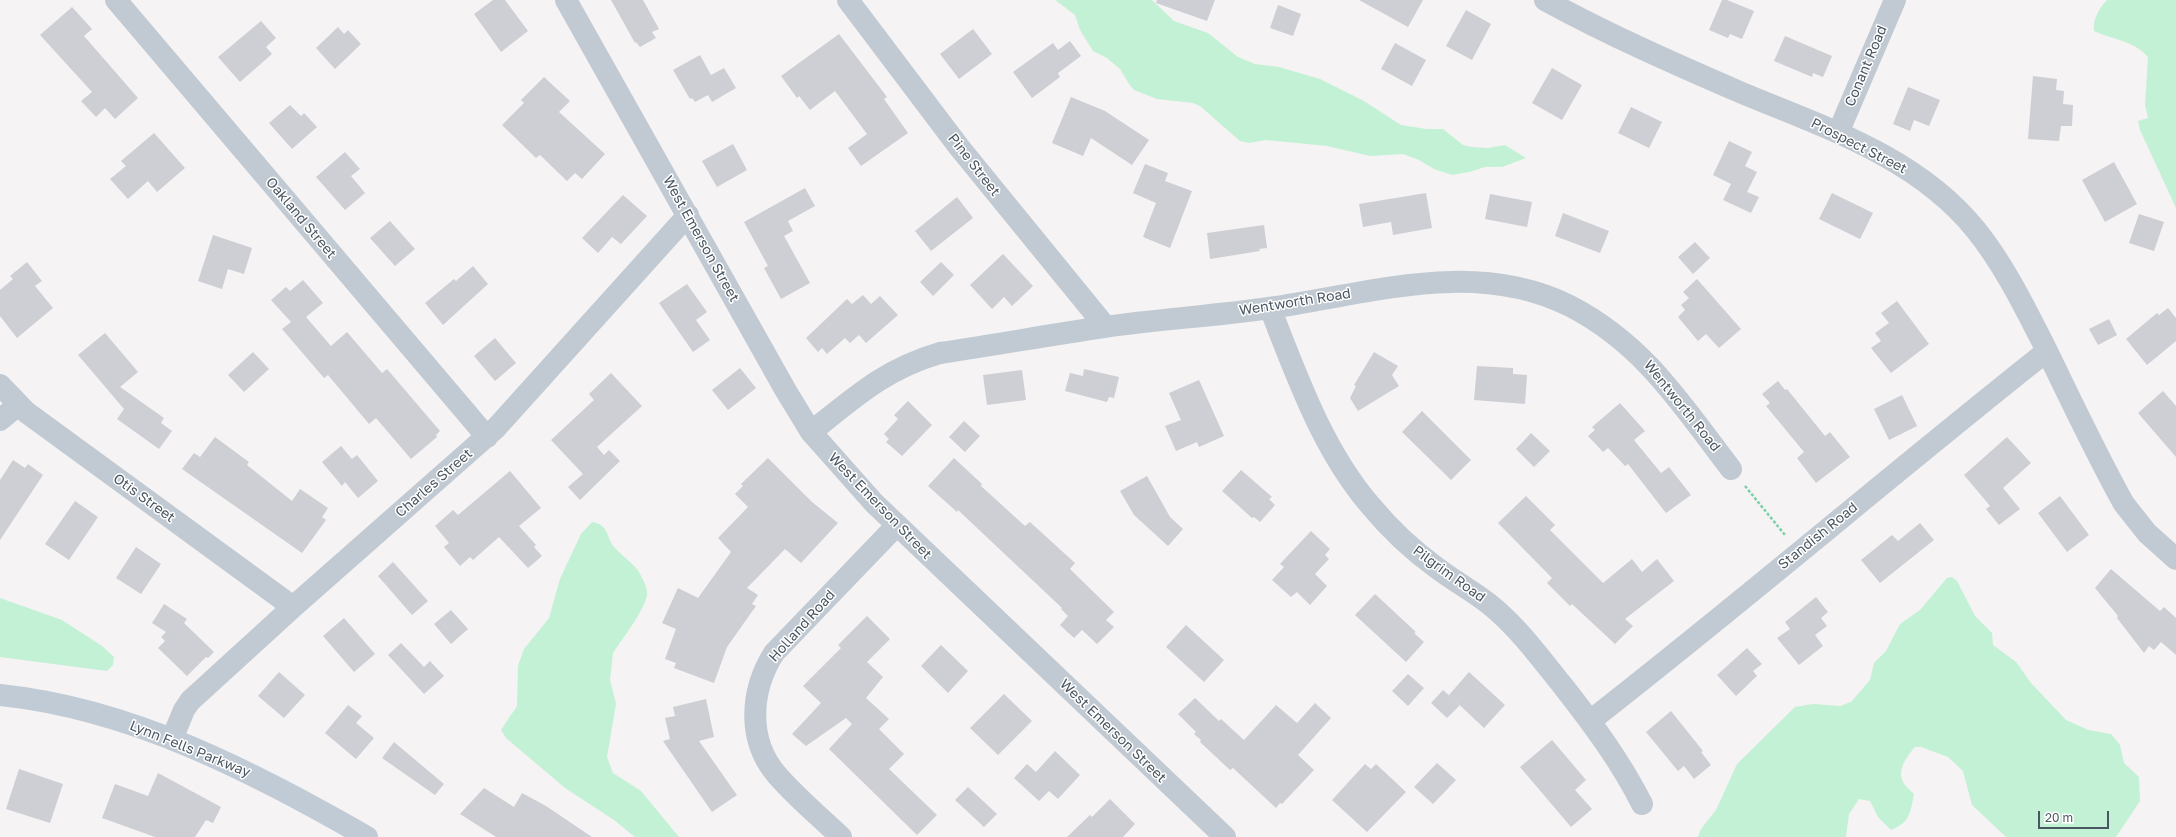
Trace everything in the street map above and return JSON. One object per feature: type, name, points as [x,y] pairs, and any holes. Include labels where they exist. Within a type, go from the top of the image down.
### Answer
[{"type":"main road","name":"Lynn Fells Parkway","points":[[0,695],[33,698],[76,708],[118,720],[172,739],[251,774],[367,837]]},
{"type":"street","name":"Oakland Street","points":[[116,0],[487,437]]},
{"type":"street","name":"West Emerson Street","points":[[566,0],[786,391],[812,432],[854,483],[1225,837]]},
{"type":"street","name":"Pine Street","points":[[848,0],[959,147],[1105,326]]},
{"type":"street","name":"Prospect Street","points":[[1545,0],[1595,27],[1648,52],[1838,133],[1891,159],[1933,187],[1965,218],[1985,242],[2010,282],[2047,351],[2084,426],[2130,513],[2147,534],[2176,559]]},
{"type":"street","name":"Conant Road","points":[[1838,133],[1895,0]]},
{"type":"street","name":"Charles Street","points":[[172,739],[184,710],[190,701],[293,607],[487,437],[688,215]]},
{"type":"street","name":"Wentworth Road","points":[[812,432],[867,387],[890,373],[921,359],[940,354],[1105,326],[1270,308],[1356,292],[1435,282],[1494,283],[1543,295],[1569,306],[1597,322],[1640,355],[1662,378],[1731,469]]},
{"type":"street","name":"Pilgrim Road","points":[[1270,308],[1312,409],[1343,467],[1369,504],[1422,556],[1448,577],[1488,602],[1534,649],[1590,721],[1621,766],[1642,804]]},
{"type":"street","name":"Standish Road","points":[[1590,721],[1683,648],[1799,551],[2047,351]]},
{"type":"street","name":"Otis Street","points":[[0,385],[18,405],[293,607]]},
{"type":"street","points":[[0,420],[18,405]]},
{"type":"street","name":"Holland Road","points":[[841,837],[781,779],[770,765],[757,732],[756,697],[762,674],[774,654],[897,525]]},
{"type":"path","points":[[1731,469],[1799,551]]},
{"type":"green space","points":[[1055,0],[1152,0],[1174,21],[1208,33],[1238,57],[1255,64],[1279,67],[1320,79],[1364,101],[1401,125],[1426,129],[1443,129],[1463,145],[1472,147],[1488,148],[1505,145],[1526,158],[1502,167],[1485,167],[1452,175],[1434,169],[1419,160],[1403,154],[1370,156],[1327,146],[1266,140],[1249,143],[1240,141],[1200,106],[1193,103],[1157,99],[1134,90],[1120,69],[1107,58],[1093,51],[1080,30],[1075,15]]},
{"type":"green space","points":[[2107,0],[2176,0],[2176,208],[2140,130],[2138,121],[2148,118],[2145,105],[2148,57],[2136,47],[2094,31],[2094,22],[2097,14]]},
{"type":"green space","points":[[592,522],[602,526],[605,529],[615,548],[637,569],[647,589],[647,595],[642,609],[613,653],[610,680],[616,704],[607,757],[613,773],[641,791],[679,837],[635,837],[614,820],[565,788],[506,738],[501,730],[517,706],[518,666],[524,649],[549,618],[560,579],[581,534]]},
{"type":"green space","points":[[1952,577],[1957,581],[1975,616],[1992,633],[1993,645],[2016,662],[2031,683],[2066,720],[2088,730],[2111,734],[2120,745],[2124,763],[2139,777],[2140,801],[2116,837],[2006,837],[1972,805],[1963,771],[1948,757],[1921,747],[1915,747],[1901,770],[1904,783],[1914,794],[1910,812],[1902,824],[1891,830],[1878,817],[1870,801],[1859,799],[1849,814],[1846,837],[1698,837],[1701,829],[1716,810],[1737,764],[1795,707],[1813,704],[1840,706],[1851,702],[1870,680],[1874,663],[1886,651],[1900,624],[1920,610],[1947,578]]},
{"type":"green space","points":[[0,598],[62,620],[102,646],[114,657],[113,665],[107,671],[0,657]]},
{"type":"building","points":[[493,0],[505,0],[528,31],[501,52],[474,14]]},
{"type":"building","points":[[611,0],[643,0],[659,29],[652,32],[656,38],[640,47],[636,42],[635,43]]},
{"type":"building","points":[[1157,0],[1215,0],[1207,21],[1156,3]]},
{"type":"building","points":[[1359,0],[1423,0],[1408,27]]},
{"type":"building","points":[[1722,0],[1727,0],[1754,11],[1742,39],[1730,34],[1728,38],[1709,30]]},
{"type":"building","points":[[1278,5],[1301,14],[1293,36],[1270,28]]},
{"type":"building","points":[[72,7],[92,29],[84,36],[138,98],[115,119],[105,108],[96,117],[81,101],[92,92],[40,35]]},
{"type":"building","points":[[1466,10],[1491,24],[1472,60],[1446,46]]},
{"type":"building","points":[[261,21],[276,38],[266,47],[272,54],[240,82],[218,57]]},
{"type":"building","points":[[338,27],[344,34],[348,30],[361,44],[335,69],[316,48]]},
{"type":"building","points":[[973,29],[992,54],[959,79],[940,54]]},
{"type":"building","points":[[839,34],[887,97],[884,99],[908,133],[861,166],[848,148],[867,134],[835,91],[810,110],[799,96],[797,98],[781,76]]},
{"type":"building","points":[[1785,36],[1832,56],[1823,77],[1813,73],[1812,77],[1774,61]]},
{"type":"building","points":[[1070,41],[1081,56],[1058,73],[1060,77],[1032,98],[1013,72],[1053,43],[1058,50]]},
{"type":"building","points":[[1395,43],[1426,60],[1412,86],[1381,69]]},
{"type":"building","points":[[700,55],[711,75],[724,68],[736,88],[712,102],[708,95],[695,102],[692,98],[690,99],[673,70]]},
{"type":"building","points":[[1552,68],[1582,85],[1562,120],[1532,103]]},
{"type":"building","points":[[2033,76],[2057,79],[2056,90],[2064,91],[2063,104],[2073,105],[2072,126],[2061,126],[2059,141],[2028,139]]},
{"type":"building","points":[[544,77],[570,101],[559,112],[605,154],[582,179],[575,173],[567,181],[540,155],[536,158],[502,125],[524,103],[521,100]]},
{"type":"building","points":[[1908,87],[1940,100],[1929,126],[1914,120],[1910,131],[1893,124]]},
{"type":"building","points":[[1071,97],[1105,111],[1149,140],[1132,165],[1091,138],[1083,156],[1052,143]]},
{"type":"building","points":[[290,105],[301,116],[304,113],[317,127],[292,149],[269,123]]},
{"type":"building","points":[[1631,107],[1662,122],[1649,148],[1618,133]]},
{"type":"building","points":[[154,133],[185,168],[157,192],[148,181],[128,199],[110,179],[126,166],[121,161]]},
{"type":"building","points":[[1729,141],[1752,152],[1745,166],[1757,172],[1747,192],[1759,197],[1751,213],[1723,200],[1731,184],[1713,175]]},
{"type":"building","points":[[733,144],[747,170],[717,187],[702,161]]},
{"type":"building","points":[[345,152],[360,169],[351,176],[365,193],[345,210],[316,177]]},
{"type":"building","points":[[2114,162],[2137,204],[2105,222],[2082,180]]},
{"type":"building","points":[[1145,164],[1168,173],[1165,181],[1192,191],[1170,248],[1143,237],[1156,203],[1133,193]]},
{"type":"building","points":[[805,188],[815,206],[788,221],[793,231],[784,236],[810,283],[781,299],[764,268],[768,266],[744,222]]},
{"type":"building","points":[[1426,193],[1432,228],[1393,235],[1391,222],[1363,227],[1359,204]]},
{"type":"building","points":[[1832,193],[1873,213],[1860,239],[1819,219]]},
{"type":"building","points":[[1490,194],[1532,202],[1527,227],[1485,219]]},
{"type":"building","points":[[623,195],[647,216],[621,244],[612,237],[598,253],[582,238]]},
{"type":"building","points":[[957,197],[973,218],[931,251],[915,231]]},
{"type":"building","points":[[1563,213],[1609,231],[1600,253],[1555,236]]},
{"type":"building","points":[[2139,214],[2164,222],[2154,251],[2129,243]]},
{"type":"building","points":[[390,221],[415,249],[395,266],[370,238]]},
{"type":"building","points":[[1264,225],[1267,248],[1259,249],[1260,251],[1210,259],[1207,233]]},
{"type":"building","points":[[213,235],[252,248],[244,274],[228,269],[222,289],[198,281]]},
{"type":"building","points":[[1695,242],[1710,258],[1693,274],[1678,257]]},
{"type":"building","points":[[1003,254],[1033,286],[1012,306],[1004,297],[992,309],[970,285]]},
{"type":"building","points":[[27,262],[42,281],[35,286],[53,308],[17,338],[0,316],[0,290],[13,279],[10,276]]},
{"type":"building","points":[[941,262],[954,275],[933,296],[920,282]]},
{"type":"building","points":[[473,266],[488,284],[443,325],[425,303],[454,279],[456,281]]},
{"type":"building","points":[[1697,279],[1741,329],[1719,348],[1706,334],[1698,341],[1678,317],[1685,310],[1681,305],[1689,298],[1683,292]]},
{"type":"building","points":[[303,280],[323,303],[306,317],[331,346],[347,332],[382,373],[387,369],[440,431],[436,435],[437,437],[411,459],[376,418],[369,424],[328,375],[324,378],[282,329],[291,322],[271,300],[286,287],[290,291]]},
{"type":"building","points":[[687,284],[707,312],[696,320],[710,340],[693,352],[659,303]]},
{"type":"building","points":[[863,295],[871,304],[880,296],[898,315],[866,343],[859,335],[850,343],[845,338],[827,354],[822,348],[818,352],[806,338],[847,299],[852,304]]},
{"type":"building","points":[[1897,301],[1929,344],[1891,373],[1871,348],[1881,341],[1875,333],[1889,323],[1881,313]]},
{"type":"building","points":[[2168,308],[2176,318],[2176,341],[2147,365],[2126,339],[2157,313],[2159,315]]},
{"type":"building","points":[[2109,319],[2117,335],[2098,345],[2089,329]]},
{"type":"building","points":[[105,333],[138,372],[120,387],[164,418],[161,423],[172,431],[159,449],[117,419],[124,409],[78,355]]},
{"type":"building","points":[[495,338],[516,363],[495,381],[474,356]]},
{"type":"building","points":[[253,352],[269,369],[244,392],[228,375]]},
{"type":"building","points":[[1374,352],[1398,366],[1392,375],[1399,386],[1358,411],[1350,398],[1356,386],[1354,385]]},
{"type":"building","points":[[1477,366],[1513,368],[1513,374],[1527,375],[1525,404],[1474,400]]},
{"type":"building","points":[[740,368],[756,388],[728,410],[712,390]]},
{"type":"building","points":[[1084,369],[1119,377],[1114,398],[1109,397],[1107,402],[1065,391],[1070,373],[1083,376]]},
{"type":"building","points":[[1022,370],[1026,400],[987,405],[983,375]]},
{"type":"building","points":[[611,373],[642,406],[597,447],[604,455],[609,450],[620,461],[580,500],[568,487],[583,474],[551,440],[594,400],[589,394]]},
{"type":"building","points":[[1199,380],[1224,436],[1199,447],[1197,442],[1176,451],[1165,426],[1181,420],[1169,393]]},
{"type":"building","points":[[1778,381],[1785,390],[1787,389],[1825,436],[1830,432],[1850,457],[1816,483],[1797,458],[1804,452],[1766,406],[1770,403],[1762,394]]},
{"type":"building","points":[[2163,391],[2176,406],[2176,457],[2138,413]]},
{"type":"building","points":[[1902,395],[1917,426],[1889,440],[1874,409]]},
{"type":"building","points":[[908,401],[932,425],[902,456],[886,442],[889,439],[884,434],[898,419],[894,415]]},
{"type":"building","points":[[1620,403],[1645,431],[1634,440],[1661,473],[1669,467],[1691,495],[1666,513],[1628,464],[1625,466],[1608,448],[1603,452],[1588,436],[1595,430],[1592,427]]},
{"type":"building","points":[[1422,411],[1471,460],[1451,480],[1402,432]]},
{"type":"building","points":[[964,421],[980,436],[965,452],[949,437]]},
{"type":"building","points":[[1531,433],[1550,451],[1534,467],[1516,449]]},
{"type":"building","points":[[215,437],[249,462],[247,465],[292,501],[300,489],[328,508],[322,517],[326,520],[302,553],[182,469],[194,453],[200,457]]},
{"type":"building","points":[[2007,437],[2031,463],[2003,488],[2020,509],[1999,525],[1986,509],[1990,506],[1964,475]]},
{"type":"building","points":[[341,446],[352,459],[357,455],[378,481],[358,498],[345,482],[342,486],[322,462]]},
{"type":"building","points":[[768,458],[812,502],[838,523],[801,563],[785,549],[747,588],[758,595],[752,604],[756,606],[727,647],[714,683],[674,668],[676,663],[665,659],[676,629],[662,623],[678,588],[698,598],[731,552],[718,538],[748,507],[735,494],[743,486],[741,484]]},
{"type":"building","points":[[954,458],[982,484],[981,486],[1025,526],[1030,522],[1075,563],[1070,569],[1114,612],[1106,620],[1114,627],[1097,644],[1082,630],[1074,638],[1060,625],[1068,616],[1061,609],[1062,608],[958,510],[957,512],[928,486]]},
{"type":"building","points":[[13,460],[25,468],[28,464],[43,475],[0,540],[0,480]]},
{"type":"building","points":[[1241,470],[1272,497],[1269,499],[1275,505],[1260,522],[1254,517],[1252,518],[1222,491]]},
{"type":"building","points":[[510,471],[541,508],[519,526],[536,545],[534,547],[542,556],[528,568],[499,537],[473,560],[470,557],[460,566],[444,547],[449,543],[435,526],[453,510],[458,515]]},
{"type":"building","points":[[1147,476],[1170,517],[1183,529],[1168,546],[1134,515],[1120,491]]},
{"type":"building","points":[[1526,496],[1555,525],[1550,530],[1603,583],[1632,559],[1642,572],[1657,559],[1674,581],[1625,619],[1633,626],[1615,644],[1572,604],[1570,606],[1547,583],[1552,578],[1498,523]]},
{"type":"building","points":[[2060,496],[2089,535],[2067,552],[2038,513]]},
{"type":"building","points":[[75,501],[98,517],[69,560],[45,544]]},
{"type":"building","points":[[1920,523],[1934,540],[1880,583],[1861,560],[1892,535],[1898,541]]},
{"type":"building","points":[[1311,531],[1330,549],[1325,555],[1329,559],[1315,574],[1327,586],[1310,605],[1297,592],[1291,597],[1272,580],[1284,567],[1280,564]]},
{"type":"building","points":[[136,547],[161,564],[141,594],[116,578]]},
{"type":"building","points":[[393,562],[428,601],[412,615],[378,576]]},
{"type":"building","points":[[2111,569],[2160,611],[2164,607],[2176,618],[2176,655],[2161,642],[2154,650],[2149,646],[2144,653],[2117,618],[2118,616],[2095,588]]},
{"type":"building","points":[[1375,594],[1416,632],[1414,633],[1424,642],[1406,662],[1355,615]]},
{"type":"building","points":[[1816,597],[1828,612],[1821,618],[1827,626],[1815,635],[1823,646],[1799,665],[1777,638],[1790,629],[1785,622]]},
{"type":"building","points":[[164,604],[187,619],[184,623],[214,652],[208,658],[206,657],[187,676],[158,648],[165,641],[161,637],[166,632],[152,623]]},
{"type":"building","points":[[451,610],[468,629],[451,644],[434,624]]},
{"type":"building","points":[[867,616],[890,639],[867,662],[883,677],[866,698],[889,719],[879,729],[904,754],[889,769],[937,815],[917,835],[829,749],[852,724],[846,718],[806,746],[792,734],[821,703],[803,686],[841,648],[838,645]]},
{"type":"building","points":[[344,618],[375,654],[354,672],[323,636]]},
{"type":"building","points":[[1186,625],[1224,660],[1204,682],[1166,647]]},
{"type":"building","points":[[401,643],[424,667],[430,661],[444,676],[424,694],[388,655]]},
{"type":"building","points":[[941,645],[968,671],[948,693],[921,666]]},
{"type":"building","points":[[1747,648],[1762,664],[1753,671],[1757,676],[1736,696],[1717,675]]},
{"type":"building","points":[[279,672],[305,695],[284,718],[258,696]]},
{"type":"building","points":[[1469,672],[1505,705],[1484,728],[1449,695]]},
{"type":"building","points":[[1408,674],[1424,688],[1408,706],[1392,691]]},
{"type":"building","points":[[1443,690],[1460,705],[1447,718],[1431,703]]},
{"type":"building","points":[[1004,694],[1032,721],[998,755],[970,728]]},
{"type":"building","points":[[1195,698],[1219,721],[1221,719],[1244,740],[1276,705],[1297,723],[1315,703],[1331,718],[1298,755],[1314,770],[1282,804],[1280,803],[1276,808],[1233,768],[1230,770],[1200,742],[1201,740],[1194,734],[1196,732],[1178,714]]},
{"type":"building","points":[[706,699],[714,737],[699,741],[737,795],[712,812],[663,741],[670,739],[665,718],[675,716],[673,707]]},
{"type":"building","points":[[348,705],[362,716],[356,723],[374,738],[356,759],[325,733]]},
{"type":"building","points":[[1671,711],[1703,751],[1701,752],[1711,765],[1694,779],[1684,766],[1678,771],[1646,732]]},
{"type":"building","points":[[1552,740],[1586,780],[1575,790],[1592,809],[1571,827],[1520,767]]},
{"type":"building","points":[[394,742],[444,784],[435,795],[382,758]]},
{"type":"building","points":[[1055,751],[1080,775],[1058,799],[1049,791],[1039,801],[1014,778],[1027,764],[1036,772]]},
{"type":"building","points":[[1437,763],[1456,780],[1433,804],[1414,787]]},
{"type":"building","points":[[1365,764],[1371,769],[1376,764],[1406,792],[1367,832],[1332,800]]},
{"type":"building","points":[[19,769],[63,784],[50,823],[6,809]]},
{"type":"building","points":[[158,773],[221,807],[213,823],[206,820],[195,837],[155,837],[102,818],[115,784],[148,796]]},
{"type":"building","points":[[968,787],[997,814],[984,827],[955,800]]},
{"type":"building","points":[[484,788],[514,807],[522,793],[546,806],[592,837],[496,837],[460,814]]},
{"type":"building","points":[[1110,799],[1135,824],[1123,837],[1067,837],[1090,815],[1092,817]]}]
